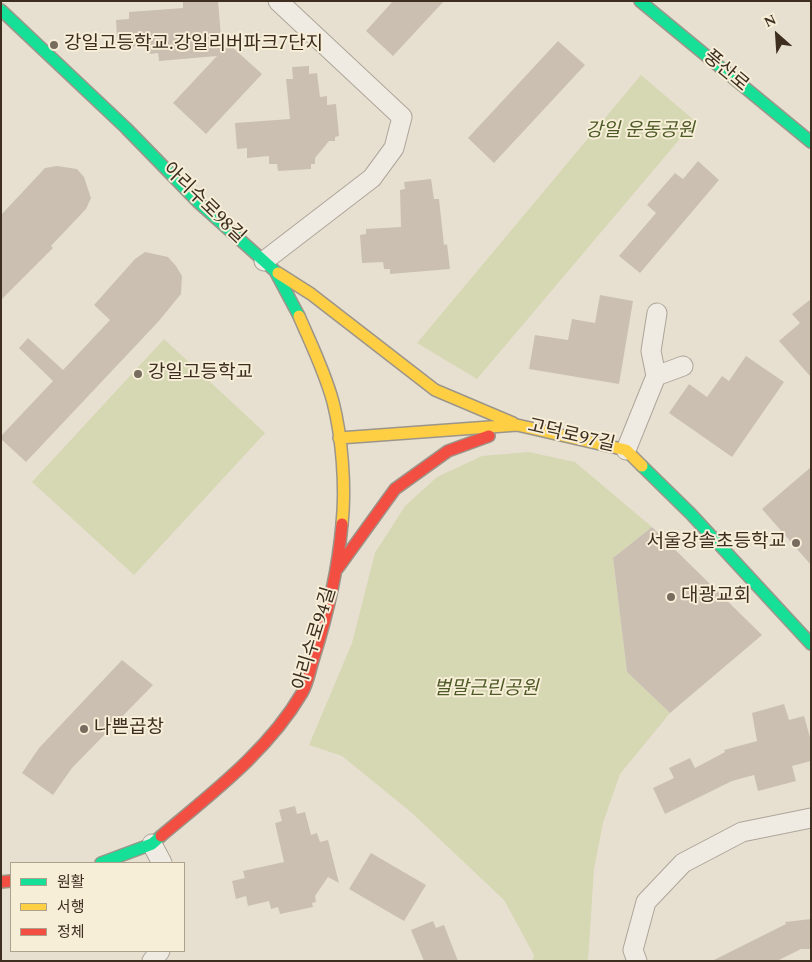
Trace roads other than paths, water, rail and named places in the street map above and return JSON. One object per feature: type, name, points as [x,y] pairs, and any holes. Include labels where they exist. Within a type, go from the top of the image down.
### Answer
[{"type":"street","points":[[278,1],[402,117],[394,148],[372,178],[269,266],[311,294],[435,390],[517,425]]},
{"type":"street","name":"풍산로","points":[[640,1],[811,142]]},
{"type":"street","name":"아리수로98길","points":[[1,10],[126,128],[199,203],[269,266],[298,313],[322,369],[333,404],[339,438]]},
{"type":"street","points":[[626,450],[656,376],[651,351],[657,312]]},
{"type":"street","points":[[656,376],[683,366]]},
{"type":"street","points":[[338,568],[395,489],[448,451],[517,425]]},
{"type":"street","name":"고덕로97길","points":[[339,438],[517,425],[626,450],[691,514],[811,644]]},
{"type":"street","name":"아리수로94길","points":[[104,862],[152,844],[223,784],[266,742],[303,692],[326,619],[338,568],[344,507],[339,438]]},
{"type":"street","points":[[636,961],[633,950],[646,902],[683,863],[742,832],[811,818]]},
{"type":"street","points":[[152,844],[161,862]]},
{"type":"place","name":"강일고등학교.강일리버파크7단지","points":[[54,45]]},
{"type":"place","name":"강일고등학교","points":[[138,374]]},
{"type":"place","name":"서울강솔초등학교","points":[[796,543]]},
{"type":"place","name":"대광교회","points":[[671,597]]},
{"type":"place","name":"나쁜곱창","points":[[84,729]]},
{"type":"park label","name":"강일 운동공원","points":[[640,132]]},
{"type":"park label","name":"벌말근린공원","points":[[486,690]]}]
